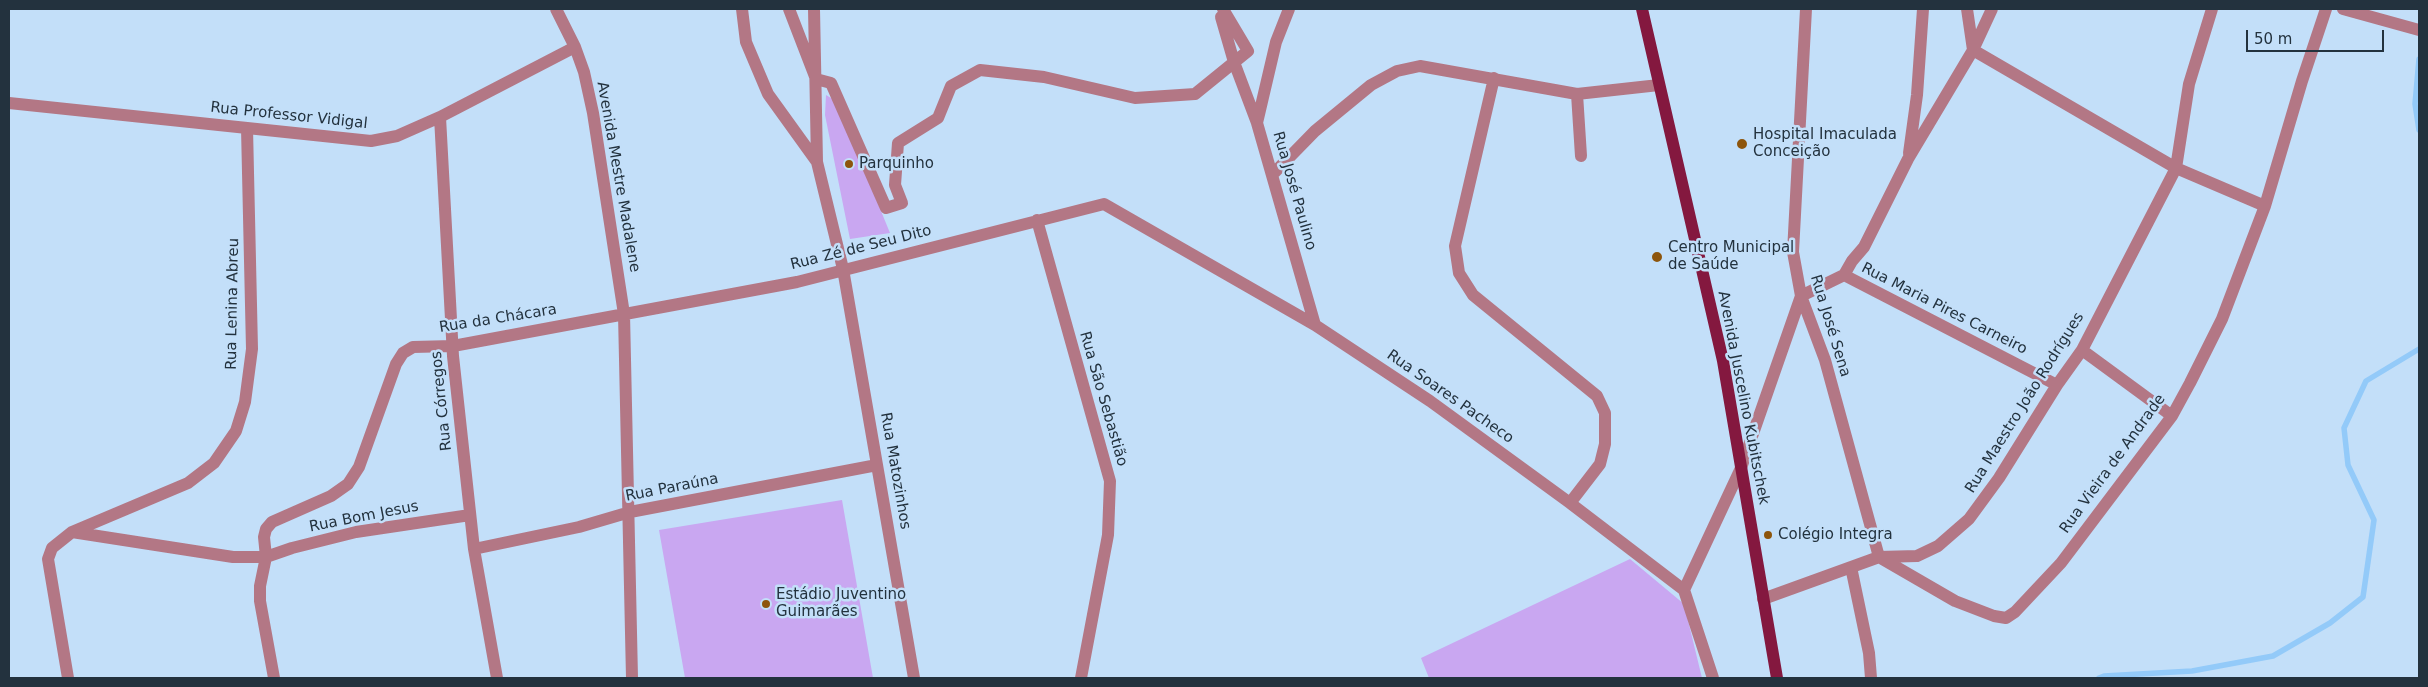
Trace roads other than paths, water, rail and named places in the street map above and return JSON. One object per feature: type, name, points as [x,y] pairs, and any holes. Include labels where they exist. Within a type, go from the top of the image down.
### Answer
[{"type":"main road","name":"Avenida Juscelino Kubitschek","points":[[1642,9],[1722,361],[1777,678]]},
{"type":"street","name":"Avenida Mestre Madalene","points":[[556,9],[575,47],[584,72],[593,114],[624,314],[630,512],[632,678]]},
{"type":"street","points":[[742,9],[746,42],[768,94],[818,162]]},
{"type":"street","points":[[789,9],[816,79]]},
{"type":"street","points":[[814,9],[818,162]]},
{"type":"street","points":[[1217,9],[1224,23],[1234,62],[1257,123]]},
{"type":"street","points":[[816,79],[831,83],[886,208],[902,203],[895,185],[898,143],[938,118],[951,86],[980,70],[1044,77],[1135,98],[1195,94],[1248,51],[1223,9]]},
{"type":"street","name":"Rua José Paulino","points":[[1289,9],[1276,42],[1257,123],[1315,324]]},
{"type":"street","name":"Rua José Sena","points":[[1806,9],[1793,252],[1802,296],[1825,360],[1879,558]]},
{"type":"street","points":[[1908,159],[1917,95],[1924,9]]},
{"type":"street","points":[[1966,9],[1973,50]]},
{"type":"street","name":"Rua Maestro João Rodrígues","points":[[1763,598],[1851,566],[1879,558],[1917,556],[1938,546],[1969,519],[1999,478],[2057,385],[2082,350],[2176,168],[2190,84],[2212,9]]},
{"type":"street","name":"Rua Vieira de Andrade","points":[[1879,558],[1955,601],[1994,616],[2006,618],[2061,563],[2172,416],[2222,319],[2265,206],[2302,80],[2326,9]]},
{"type":"street","points":[[2343,9],[2418,30]]},
{"type":"street","points":[[1713,678],[1684,590],[1741,468],[1802,296],[1844,275],[1852,261],[1864,247],[1908,159],[1973,50],[1988,12]]},
{"type":"street","name":"Rua Professor Vidigal","points":[[9,103],[372,141],[397,136],[440,118],[575,47]]},
{"type":"street","points":[[1973,50],[2176,168],[2265,206]]},
{"type":"street","points":[[1272,175],[1322,125],[1371,85],[1398,71],[1420,66],[1494,78],[1551,91],[1577,94],[1658,85]]},
{"type":"street","points":[[1494,78],[1455,246],[1459,273],[1473,295],[1597,396],[1605,413],[1605,444],[1600,464],[1570,503]]},
{"type":"street","points":[[1577,94],[1581,156]]},
{"type":"street","name":"Rua Córregos","points":[[440,118],[453,346],[470,515],[474,549],[497,678]]},
{"type":"street","name":"Rua Lenina Abreu","points":[[68,678],[48,559],[52,548],[72,532],[188,484],[214,463],[236,431],[245,402],[252,349],[247,128]]},
{"type":"street","name":"Rua Matozinhos","points":[[818,162],[843,269],[914,678]]},
{"type":"street","name":"Rua Zé de Seu Dito","points":[[624,314],[796,282],[1104,204]]},
{"type":"street","name":"Rua Soares Pacheco","points":[[1104,204],[1315,324],[1430,401],[1570,503],[1684,590]]},
{"type":"street","name":"Rua São Sebastião","points":[[1037,220],[1110,481],[1108,535],[1081,678]]},
{"type":"street","name":"Rua Maria Pires Carneiro","points":[[1844,275],[2057,385]]},
{"type":"street","name":"Rua da Chácara","points":[[266,557],[264,537],[266,529],[272,522],[331,496],[348,484],[359,467],[396,364],[403,353],[413,347],[453,346],[624,314]]},
{"type":"street","points":[[2082,350],[2172,416]]},
{"type":"street","name":"Rua Paraúna","points":[[474,549],[579,528],[630,512],[877,465]]},
{"type":"street","name":"Rua Bom Jesus","points":[[72,532],[233,557],[266,557],[292,548],[356,532],[470,515]]},
{"type":"street","points":[[266,557],[260,586],[260,601],[274,678]]},
{"type":"street","points":[[1851,566],[1870,653],[1871,678]]},
{"type":"waterway","points":[[2419,59],[2415,104],[2419,130]]},
{"type":"waterway","points":[[2099,678],[2104,676],[2192,671],[2273,656],[2330,623],[2363,597],[2374,520],[2348,465],[2344,428],[2366,381],[2419,349]]},
{"type":"place","name":"Hospital Imaculada Conceição","points":[[1742,144]]},
{"type":"place","name":"Parquinho","points":[[849,164]]},
{"type":"place","name":"Centro Municipal de Saúde","points":[[1657,257]]},
{"type":"place","name":"Colégio Integra","points":[[1768,535]]},
{"type":"place","name":"Estádio Juventino Guimarães","points":[[766,604]]}]
